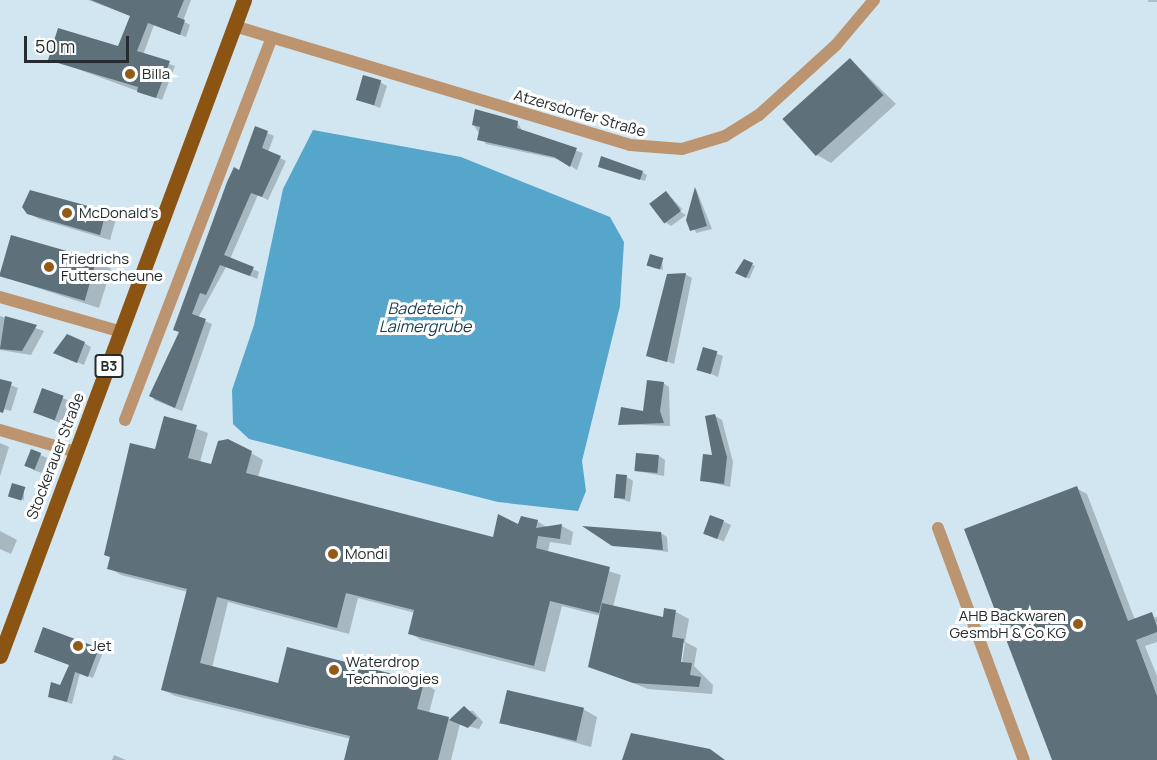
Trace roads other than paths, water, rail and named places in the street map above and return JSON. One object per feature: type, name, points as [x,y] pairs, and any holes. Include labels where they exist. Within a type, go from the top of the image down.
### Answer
[{"type":"main road","name":"B3","points":[[234,26],[244,0]]},
{"type":"main road","name":"Stockerauer Straße","points":[[0,656],[4,635],[122,332],[234,26]]},
{"type":"street","name":"Atzersdorfer Straße","points":[[234,26],[630,144],[682,149],[725,136],[759,115],[836,45],[874,0]]},
{"type":"street","points":[[125,420],[272,38]]},
{"type":"street","points":[[0,297],[122,332]]},
{"type":"street","points":[[0,430],[76,452]]},
{"type":"street","points":[[938,528],[1024,760]]},
{"type":"water","name":"Badeteich Laimergrube","points":[[313,130],[461,157],[610,217],[624,242],[620,306],[582,461],[586,491],[578,511],[498,502],[249,439],[233,424],[232,390],[254,325],[283,189]]},
{"type":"place","name":"Billa","points":[[130,74]]},
{"type":"place","name":"McDonald's","points":[[67,213]]},
{"type":"place","name":"Friedrichs Futterscheune","points":[[49,267]]},
{"type":"place","name":"Mondi","points":[[333,554]]},
{"type":"place","name":"AHB Backwaren GesmbH & Co KG","points":[[1078,624]]},
{"type":"place","name":"Jet","points":[[78,646]]},
{"type":"place","name":"Waterdrop Technologies","points":[[334,670]]}]
